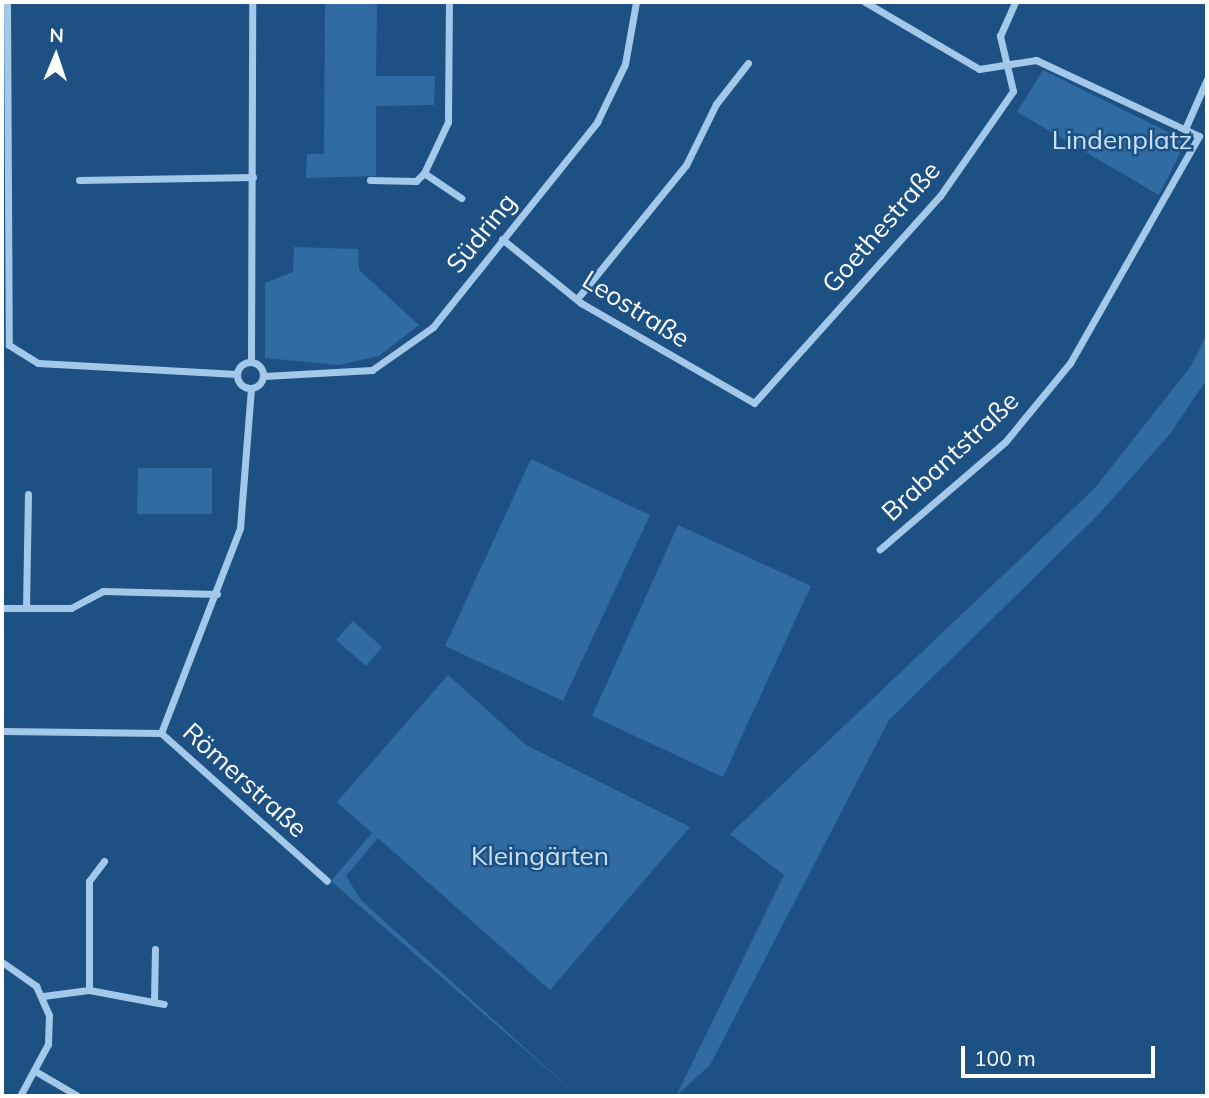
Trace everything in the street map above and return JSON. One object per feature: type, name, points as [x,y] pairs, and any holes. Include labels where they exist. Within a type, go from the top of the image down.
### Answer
[{"type":"street","points":[[7,2],[5,347],[38,363],[237,374],[251,388]]},
{"type":"street","points":[[161,733],[217,594],[246,499],[251,388],[264,376],[251,362],[252,2]]},
{"type":"street","points":[[370,180],[416,181],[424,173],[448,122],[449,2]]},
{"type":"street","name":"Südring","points":[[264,376],[348,375],[386,364],[433,327],[608,104],[625,64],[636,2]]},
{"type":"street","points":[[865,2],[979,69],[1036,60],[1185,129],[1207,79]]},
{"type":"street","name":"Goethestraße","points":[[754,403],[940,196],[1013,91],[1000,36],[1015,2]]},
{"type":"street","points":[[577,299],[686,165],[716,104],[748,63]]},
{"type":"street","name":"Brabantstraße","points":[[880,549],[1004,442],[1072,361],[1199,136],[1185,129]]},
{"type":"street","points":[[424,173],[460,198]]},
{"type":"street","points":[[79,180],[253,177]]},
{"type":"street","name":"Leostraße","points":[[502,239],[577,299],[754,403]]},
{"type":"street","points":[[237,374],[251,362]]},
{"type":"street","points":[[26,608],[28,494]]},
{"type":"street","points":[[2,608],[71,608],[103,591],[217,594]]},
{"type":"street","name":"Römerstraße","points":[[2,731],[161,733],[327,881]]},
{"type":"street","points":[[89,990],[89,881],[104,862]]},
{"type":"street","points":[[154,1001],[155,949]]},
{"type":"street","points":[[2,962],[25,975],[43,996],[48,1044],[20,1096]]},
{"type":"street","points":[[43,996],[89,990],[164,1004]]},
{"type":"street","points":[[35,1071],[78,1096]]},
{"type":"green space","points":[[325,2],[377,2],[376,76],[435,76],[434,105],[376,106],[376,176],[306,178],[307,154],[324,154]]},
{"type":"green space","name":"Lindenplatz","points":[[1043,70],[1180,138],[1183,147],[1159,195],[1017,112]]},
{"type":"green space","points":[[294,247],[358,249],[359,270],[419,325],[379,356],[339,365],[265,358],[265,283],[293,272]]},
{"type":"green space","points":[[1207,334],[1207,379],[1170,434],[1098,515],[889,720],[710,1065],[676,1096],[784,875],[730,834],[1095,488],[1191,366]]},
{"type":"green space","points":[[531,459],[650,515],[563,701],[445,646]]},
{"type":"green space","points":[[138,468],[212,468],[212,514],[137,514]]},
{"type":"green space","points":[[678,525],[811,586],[723,777],[592,716]]},
{"type":"green space","points":[[353,621],[382,647],[366,666],[336,640]]},
{"type":"green space","name":"Kleingärten","points":[[448,675],[526,745],[690,827],[550,990],[378,838],[346,876],[361,900],[578,1096],[331,881],[372,833],[337,802]]}]
